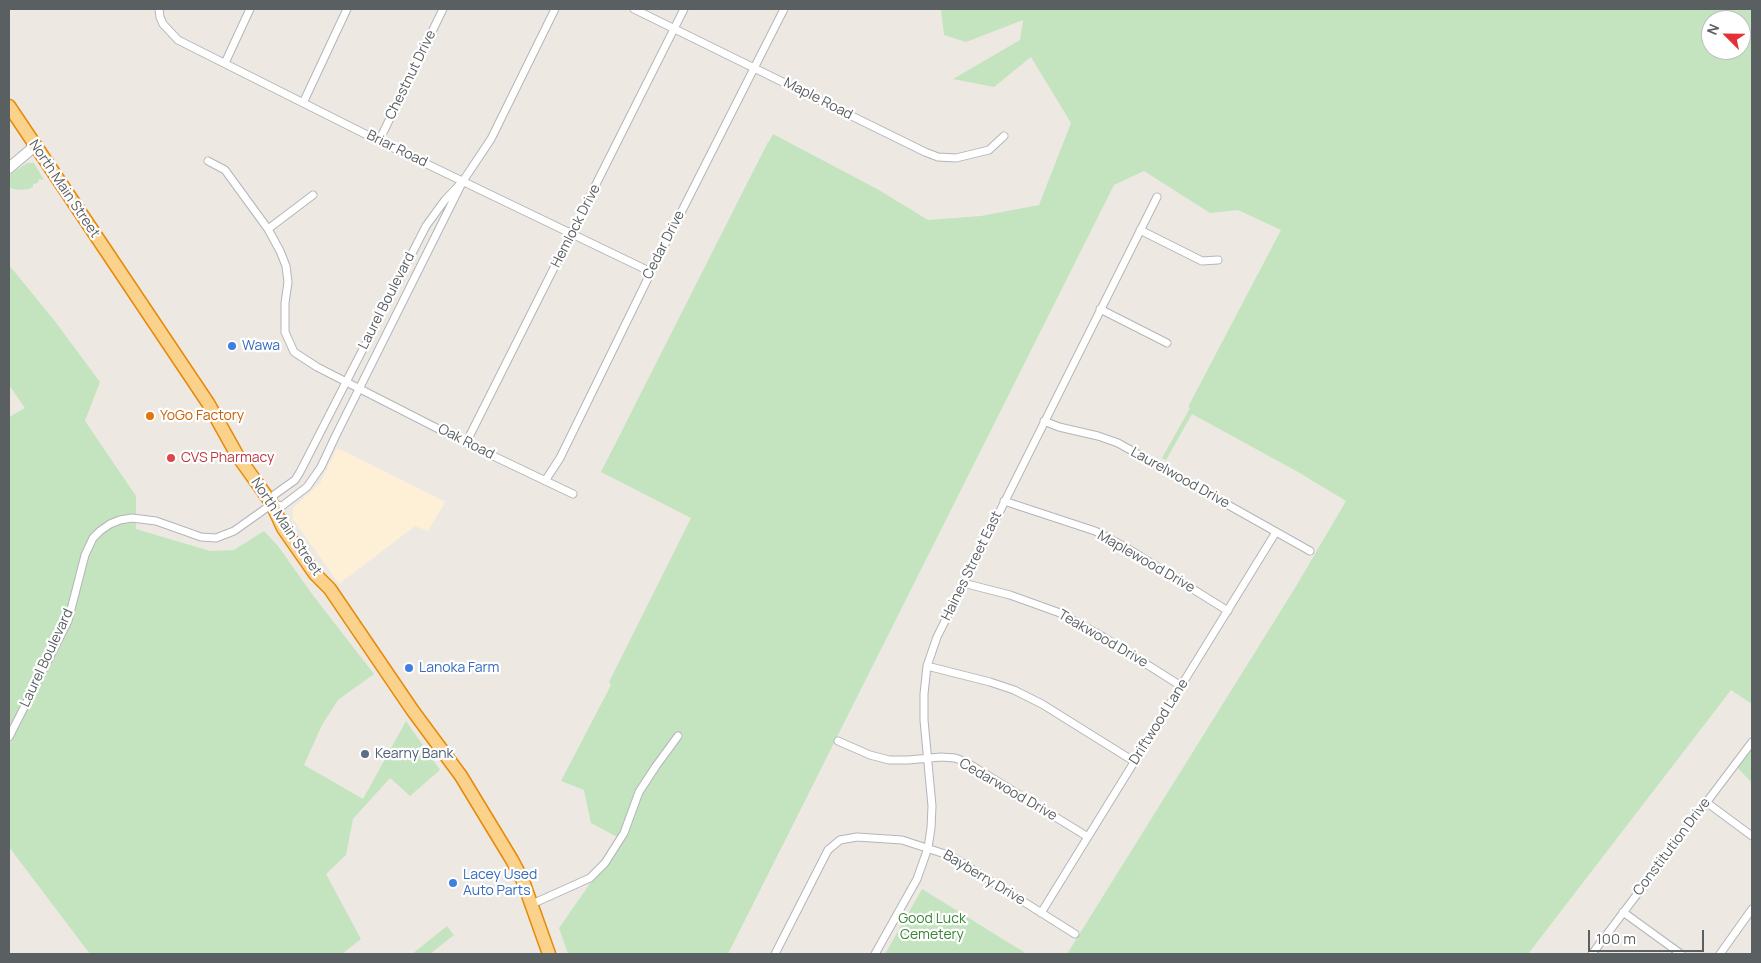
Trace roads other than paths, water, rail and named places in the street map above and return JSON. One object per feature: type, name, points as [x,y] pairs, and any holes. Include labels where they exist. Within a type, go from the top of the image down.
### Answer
[{"type":"highway","name":"North Main Street","points":[[9,106],[202,395],[237,455],[272,504],[283,528],[315,574],[330,589],[460,776],[524,881],[549,954]]},
{"type":"street","name":"Briar Road","points":[[159,9],[160,17],[164,24],[169,32],[178,40],[379,141],[650,272]]},
{"type":"street","points":[[225,63],[250,9]]},
{"type":"street","points":[[303,103],[346,9]]},
{"type":"street","name":"Chestnut Drive","points":[[379,141],[443,9]]},
{"type":"street","name":"Laurel Boulevard","points":[[272,504],[282,506],[307,487],[321,467],[463,181],[491,139],[555,9]]},
{"type":"street","name":"Maple Road","points":[[634,9],[924,152],[938,157],[956,158],[988,150],[1004,136]]},
{"type":"street","name":"Hemlock Drive","points":[[466,443],[684,9]]},
{"type":"street","name":"Cedar Drive","points":[[545,481],[560,458],[650,272],[784,9]]},
{"type":"street","points":[[9,168],[35,146]]},
{"type":"street","name":"Oak Road","points":[[208,161],[226,170],[268,229],[286,266],[288,282],[284,319],[285,332],[294,352],[306,361],[466,443],[573,494]]},
{"type":"street","name":"Laurel Boulevard","points":[[9,737],[65,628],[85,555],[89,545],[100,531],[120,520],[132,518],[156,522],[201,537],[216,538],[234,531],[272,504],[274,495],[294,480],[300,472],[426,226],[445,200],[463,181]]},
{"type":"street","points":[[268,229],[313,196]]},
{"type":"street","name":"Haines Street East","points":[[875,954],[916,879],[928,848],[932,828],[932,806],[924,720],[924,694],[927,666],[937,637],[1156,198]]},
{"type":"street","points":[[1140,230],[1202,261],[1218,260]]},
{"type":"street","points":[[1100,309],[1166,343]]},
{"type":"street","name":"Laurelwood Drive","points":[[1044,421],[1074,432],[1098,436],[1118,444],[1310,552]]},
{"type":"street","points":[[323,429],[336,435]]},
{"type":"street","name":"Maplewood Drive","points":[[1004,501],[1095,531],[1127,548],[1228,611]]},
{"type":"street","name":"Driftwood Lane","points":[[1041,913],[1276,532]]},
{"type":"street","name":"Teakwood Drive","points":[[963,583],[1010,595],[1060,613],[1106,638],[1181,686]]},
{"type":"street","points":[[927,666],[1014,690],[1042,704],[1135,762]]},
{"type":"street","points":[[532,904],[590,878],[606,863],[624,834],[640,792],[678,736]]},
{"type":"street","name":"Cedarwood Drive","points":[[838,741],[870,755],[890,760],[941,757],[955,758],[966,762],[1088,837]]},
{"type":"street","name":"Constitution Drive","points":[[1592,954],[1752,742]]},
{"type":"street","points":[[1706,802],[1752,836]]},
{"type":"street","name":"Bayberry Drive","points":[[775,954],[828,850],[840,840],[857,837],[902,840],[951,856],[1075,934]]},
{"type":"street","points":[[1720,954],[1752,909]]},
{"type":"street","points":[[1623,912],[1681,954]]},
{"type":"place","name":"Wawa","points":[[232,346]]},
{"type":"place","name":"YoGo Factory","points":[[150,416]]},
{"type":"place","name":"CVS Pharmacy","points":[[171,458]]},
{"type":"place","name":"Lanoka Farm","points":[[409,668]]},
{"type":"place","name":"Kearny Bank","points":[[365,754]]},
{"type":"place","name":"Lacey Used Auto Parts","points":[[453,883]]},
{"type":"park label","name":"Good Luck Cemetery","points":[[932,928]]}]
